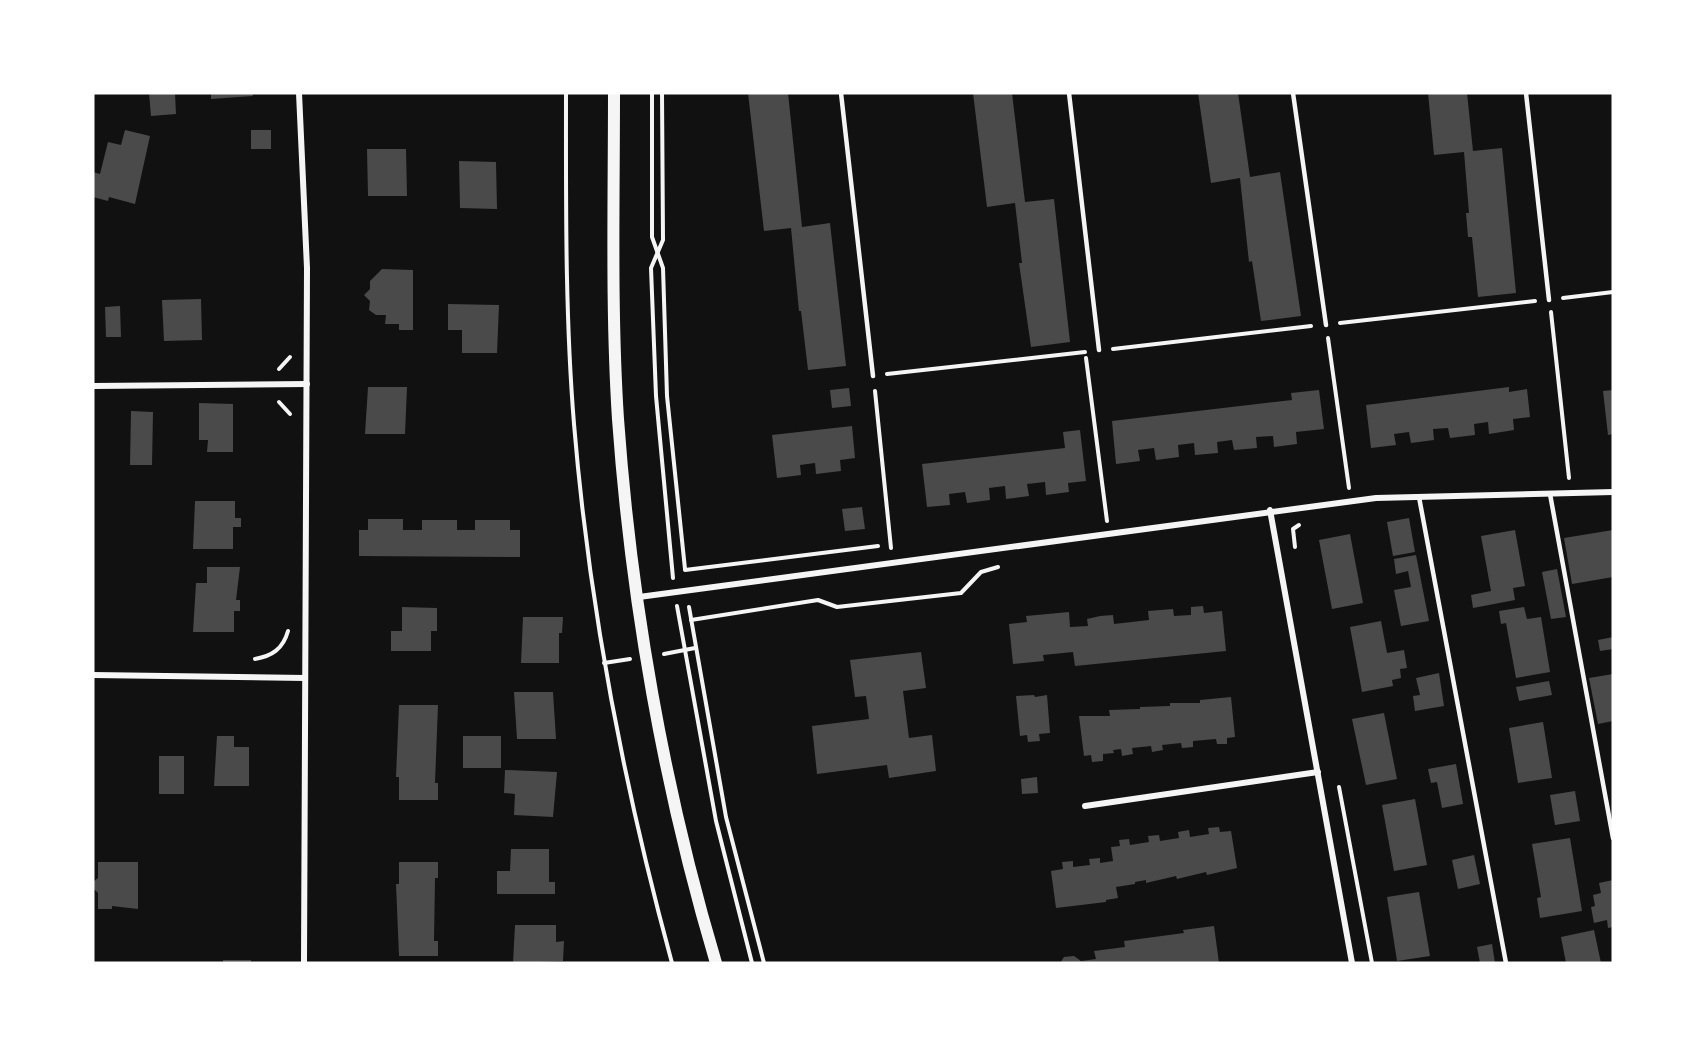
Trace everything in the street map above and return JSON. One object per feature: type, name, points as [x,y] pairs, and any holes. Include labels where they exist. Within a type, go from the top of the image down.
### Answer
[{"type":"main road","points":[[614,93],[618,418],[630,540],[664,752],[697,899],[716,963]]},
{"type":"street","points":[[299,93],[307,268],[304,963]]},
{"type":"street","points":[[93,386],[307,384]]},
{"type":"street","points":[[639,597],[1270,510],[1351,501],[1613,492]]},
{"type":"street","points":[[1270,510],[1352,963]]},
{"type":"street","points":[[93,675],[254,675],[305,678]]},
{"type":"street","points":[[1085,806],[1318,772]]},
{"type":"lane","points":[[841,93],[873,376]]},
{"type":"lane","points":[[1069,93],[1099,350]]},
{"type":"lane","points":[[1293,93],[1326,325]]},
{"type":"lane","points":[[1526,93],[1549,300]]},
{"type":"lane","points":[[1550,494],[1613,838]]},
{"type":"lane","points":[[1419,497],[1506,963]]},
{"type":"path","points":[[566,93],[567,251],[573,399],[585,533],[609,685],[648,876],[672,963]]},
{"type":"path","points":[[651,93],[652,237],[663,268],[667,396],[687,591],[726,817],[764,963]]},
{"type":"path","points":[[662,93],[663,240],[651,268],[656,396],[674,592],[716,821],[752,963]]},
{"type":"path","points":[[893,563],[873,376],[1613,292]]},
{"type":"path","points":[[1549,300],[1571,493]]},
{"type":"path","points":[[1326,325],[1351,501]]},
{"type":"path","points":[[1086,352],[1108,533]]},
{"type":"path","points":[[279,402],[290,413],[290,424]]},
{"type":"path","points":[[1279,567],[1297,564],[1293,530],[1302,522]]},
{"type":"path","points":[[692,621],[818,600],[837,606],[961,593],[981,572],[1001,567]]},
{"type":"path","points":[[255,658],[269,657],[278,651],[288,634],[288,626]]},
{"type":"building","points":[[149,93],[175,93],[176,114],[151,116]]},
{"type":"building","points":[[211,93],[252,93],[253,96],[211,99]]},
{"type":"building","points":[[748,93],[788,93],[802,227],[830,223],[846,366],[808,370],[801,311],[799,311],[791,228],[764,231]]},
{"type":"building","points":[[973,93],[1012,93],[1025,202],[1054,199],[1070,342],[1031,347],[1019,263],[1022,263],[1015,203],[987,207]]},
{"type":"building","points":[[1198,93],[1238,93],[1250,177],[1280,172],[1301,316],[1261,321],[1252,261],[1249,262],[1240,178],[1211,183]]},
{"type":"building","points":[[1428,93],[1467,93],[1473,151],[1502,148],[1516,293],[1478,297],[1472,237],[1468,237],[1466,213],[1469,213],[1464,152],[1434,155]]},
{"type":"building","points":[[125,130],[150,136],[135,204],[109,197],[108,201],[93,197],[93,172],[100,174],[108,142],[121,145]]},
{"type":"building","points":[[251,130],[271,130],[271,149],[251,149]]},
{"type":"building","points":[[367,149],[406,149],[407,196],[368,196]]},
{"type":"building","points":[[459,161],[496,162],[497,209],[460,208]]},
{"type":"building","points":[[382,269],[413,270],[413,330],[399,330],[399,324],[385,324],[386,315],[376,315],[369,310],[370,301],[364,295],[370,289],[370,281]]},
{"type":"building","points":[[201,299],[202,340],[164,341],[162,300]]},
{"type":"building","points":[[448,304],[499,305],[497,353],[462,353],[462,330],[448,330]]},
{"type":"building","points":[[120,306],[121,337],[106,337],[105,307]]},
{"type":"building","points":[[368,387],[407,387],[405,434],[365,434]]},
{"type":"building","points":[[1509,387],[1509,392],[1527,389],[1530,417],[1513,419],[1514,430],[1489,434],[1488,422],[1474,424],[1475,435],[1450,438],[1448,428],[1433,429],[1434,440],[1411,443],[1409,432],[1394,434],[1396,445],[1371,448],[1366,405]]},
{"type":"building","points":[[849,388],[851,406],[832,408],[830,390]]},
{"type":"building","points":[[1319,390],[1324,429],[1296,432],[1297,444],[1274,447],[1273,436],[1256,437],[1257,448],[1234,450],[1232,440],[1217,442],[1218,453],[1195,455],[1194,443],[1178,445],[1179,457],[1156,460],[1154,448],[1138,450],[1140,461],[1116,464],[1112,421],[1292,400],[1291,393]]},
{"type":"building","points":[[1613,390],[1613,434],[1608,435],[1603,391]]},
{"type":"building","points":[[199,403],[233,404],[233,452],[207,452],[208,440],[199,440]]},
{"type":"building","points":[[131,411],[153,412],[152,465],[130,465]]},
{"type":"building","points":[[852,426],[855,458],[840,460],[841,471],[816,474],[815,463],[800,465],[801,475],[777,478],[772,435]]},
{"type":"building","points":[[1080,430],[1086,481],[1068,483],[1069,492],[1046,495],[1045,482],[1027,484],[1029,496],[1006,499],[1005,486],[989,488],[990,500],[967,503],[965,492],[949,494],[950,505],[927,507],[922,464],[1065,448],[1063,432]]},
{"type":"building","points":[[195,501],[235,501],[235,518],[241,518],[241,527],[233,527],[233,549],[193,549]]},
{"type":"building","points":[[862,507],[865,529],[845,531],[842,509]]},
{"type":"building","points":[[1409,518],[1415,552],[1393,556],[1387,522]]},
{"type":"building","points":[[368,519],[403,519],[403,530],[422,530],[422,520],[457,520],[457,530],[475,530],[475,520],[510,520],[510,530],[520,530],[520,557],[359,556],[359,530],[368,530]]},
{"type":"building","points":[[1515,530],[1525,586],[1513,588],[1515,600],[1473,608],[1471,595],[1491,591],[1481,536]]},
{"type":"building","points":[[1613,530],[1613,577],[1572,584],[1564,538]]},
{"type":"building","points":[[1350,534],[1363,603],[1332,609],[1319,540]]},
{"type":"building","points":[[1416,555],[1429,621],[1401,626],[1394,590],[1411,587],[1408,571],[1396,574],[1394,559]]},
{"type":"building","points":[[207,567],[240,567],[236,600],[240,600],[240,611],[234,611],[234,632],[193,632],[196,583],[207,583]]},
{"type":"building","points":[[1557,569],[1566,617],[1551,619],[1542,572]]},
{"type":"building","points":[[1203,606],[1204,613],[1222,611],[1226,651],[1075,666],[1073,652],[1043,655],[1044,661],[1013,664],[1009,624],[1027,622],[1026,616],[1069,612],[1070,627],[1088,626],[1087,619],[1100,616],[1113,615],[1114,624],[1149,620],[1148,611],[1173,609],[1174,616],[1191,615],[1191,607]]},
{"type":"building","points":[[402,607],[437,608],[437,631],[431,631],[431,651],[391,651],[391,631],[402,631]]},
{"type":"building","points":[[1524,607],[1527,619],[1541,617],[1550,672],[1516,678],[1506,623],[1501,624],[1499,611]]},
{"type":"building","points":[[523,617],[563,617],[562,633],[559,633],[559,663],[521,663]]},
{"type":"building","points":[[1381,621],[1387,653],[1404,650],[1407,668],[1400,669],[1401,678],[1392,680],[1393,686],[1362,692],[1350,627]]},
{"type":"building","points":[[1613,637],[1613,649],[1600,651],[1598,640]]},
{"type":"building","points":[[921,652],[926,688],[903,691],[909,738],[932,735],[936,771],[889,778],[887,765],[817,774],[812,726],[869,719],[866,696],[855,697],[850,660]]},
{"type":"building","points":[[1439,673],[1444,706],[1415,711],[1413,696],[1420,695],[1416,678]]},
{"type":"building","points":[[1613,674],[1613,721],[1598,724],[1589,678]]},
{"type":"building","points":[[1549,681],[1552,695],[1519,701],[1516,687]]},
{"type":"building","points":[[514,692],[553,692],[556,739],[517,739]]},
{"type":"building","points":[[1034,695],[1035,697],[1047,695],[1050,733],[1039,734],[1040,741],[1028,742],[1027,735],[1020,736],[1016,696]]},
{"type":"building","points":[[1231,697],[1235,737],[1227,738],[1227,744],[1217,744],[1216,739],[1193,741],[1193,747],[1182,748],[1181,743],[1162,745],[1163,750],[1152,752],[1151,746],[1132,748],[1133,754],[1122,756],[1121,749],[1113,750],[1114,753],[1103,754],[1103,761],[1092,762],[1091,755],[1084,756],[1079,716],[1110,716],[1109,710],[1170,706],[1170,703],[1200,703],[1200,700]]},
{"type":"building","points":[[399,705],[438,705],[435,783],[438,783],[438,800],[399,800],[399,777],[396,777]]},
{"type":"building","points":[[1384,713],[1397,779],[1366,785],[1352,719]]},
{"type":"building","points":[[1543,722],[1552,778],[1518,783],[1509,728]]},
{"type":"building","points":[[217,736],[234,736],[234,747],[249,747],[249,786],[214,786]]},
{"type":"building","points":[[463,736],[501,736],[501,768],[463,768]]},
{"type":"building","points":[[159,756],[184,756],[184,794],[159,794]]},
{"type":"building","points":[[1456,764],[1463,804],[1442,808],[1437,782],[1431,783],[1428,769]]},
{"type":"building","points":[[505,770],[557,772],[553,817],[514,815],[515,794],[504,793]]},
{"type":"building","points":[[1037,777],[1038,793],[1022,794],[1021,779]]},
{"type":"building","points":[[1575,791],[1580,821],[1555,825],[1550,795]]},
{"type":"building","points":[[1415,799],[1427,865],[1394,871],[1382,805]]},
{"type":"building","points":[[1219,827],[1220,832],[1231,831],[1237,868],[1207,875],[1206,872],[1177,879],[1176,876],[1146,883],[1146,880],[1135,882],[1135,884],[1116,887],[1118,898],[1106,900],[1106,902],[1056,908],[1051,871],[1063,869],[1062,862],[1073,861],[1073,867],[1090,865],[1089,859],[1100,858],[1100,863],[1113,861],[1111,847],[1120,846],[1119,840],[1129,839],[1130,845],[1149,842],[1148,836],[1159,835],[1160,841],[1179,838],[1178,832],[1189,830],[1190,837],[1209,834],[1208,828]]},
{"type":"building","points":[[1570,838],[1582,911],[1540,918],[1537,898],[1541,897],[1532,844]]},
{"type":"building","points":[[511,849],[549,849],[549,882],[555,882],[555,894],[497,894],[497,871],[510,871]]},
{"type":"building","points":[[1474,855],[1480,884],[1458,889],[1452,860]]},
{"type":"building","points":[[98,862],[138,862],[138,909],[112,906],[112,909],[98,909],[98,893],[94,889],[93,882],[98,878]]},
{"type":"building","points":[[399,862],[438,862],[438,878],[435,878],[434,941],[438,941],[438,956],[399,956],[396,884],[399,884]]},
{"type":"building","points":[[1613,880],[1613,927],[1608,928],[1607,920],[1594,923],[1591,907],[1595,906],[1593,895],[1601,893],[1599,883]]},
{"type":"building","points":[[1419,892],[1430,956],[1397,961],[1387,897]]},
{"type":"building","points":[[515,925],[556,925],[556,942],[564,941],[563,961],[513,963]]},
{"type":"building","points":[[1214,926],[1219,963],[1060,963],[1064,957],[1074,956],[1081,961],[1096,959],[1094,951],[1125,947],[1124,941],[1184,933],[1183,930]]},
{"type":"building","points":[[1594,930],[1601,963],[1566,963],[1561,937]]},
{"type":"building","points":[[1492,944],[1495,963],[1480,963],[1477,947]]},
{"type":"building","points":[[223,960],[251,960],[251,963],[223,963]]}]
